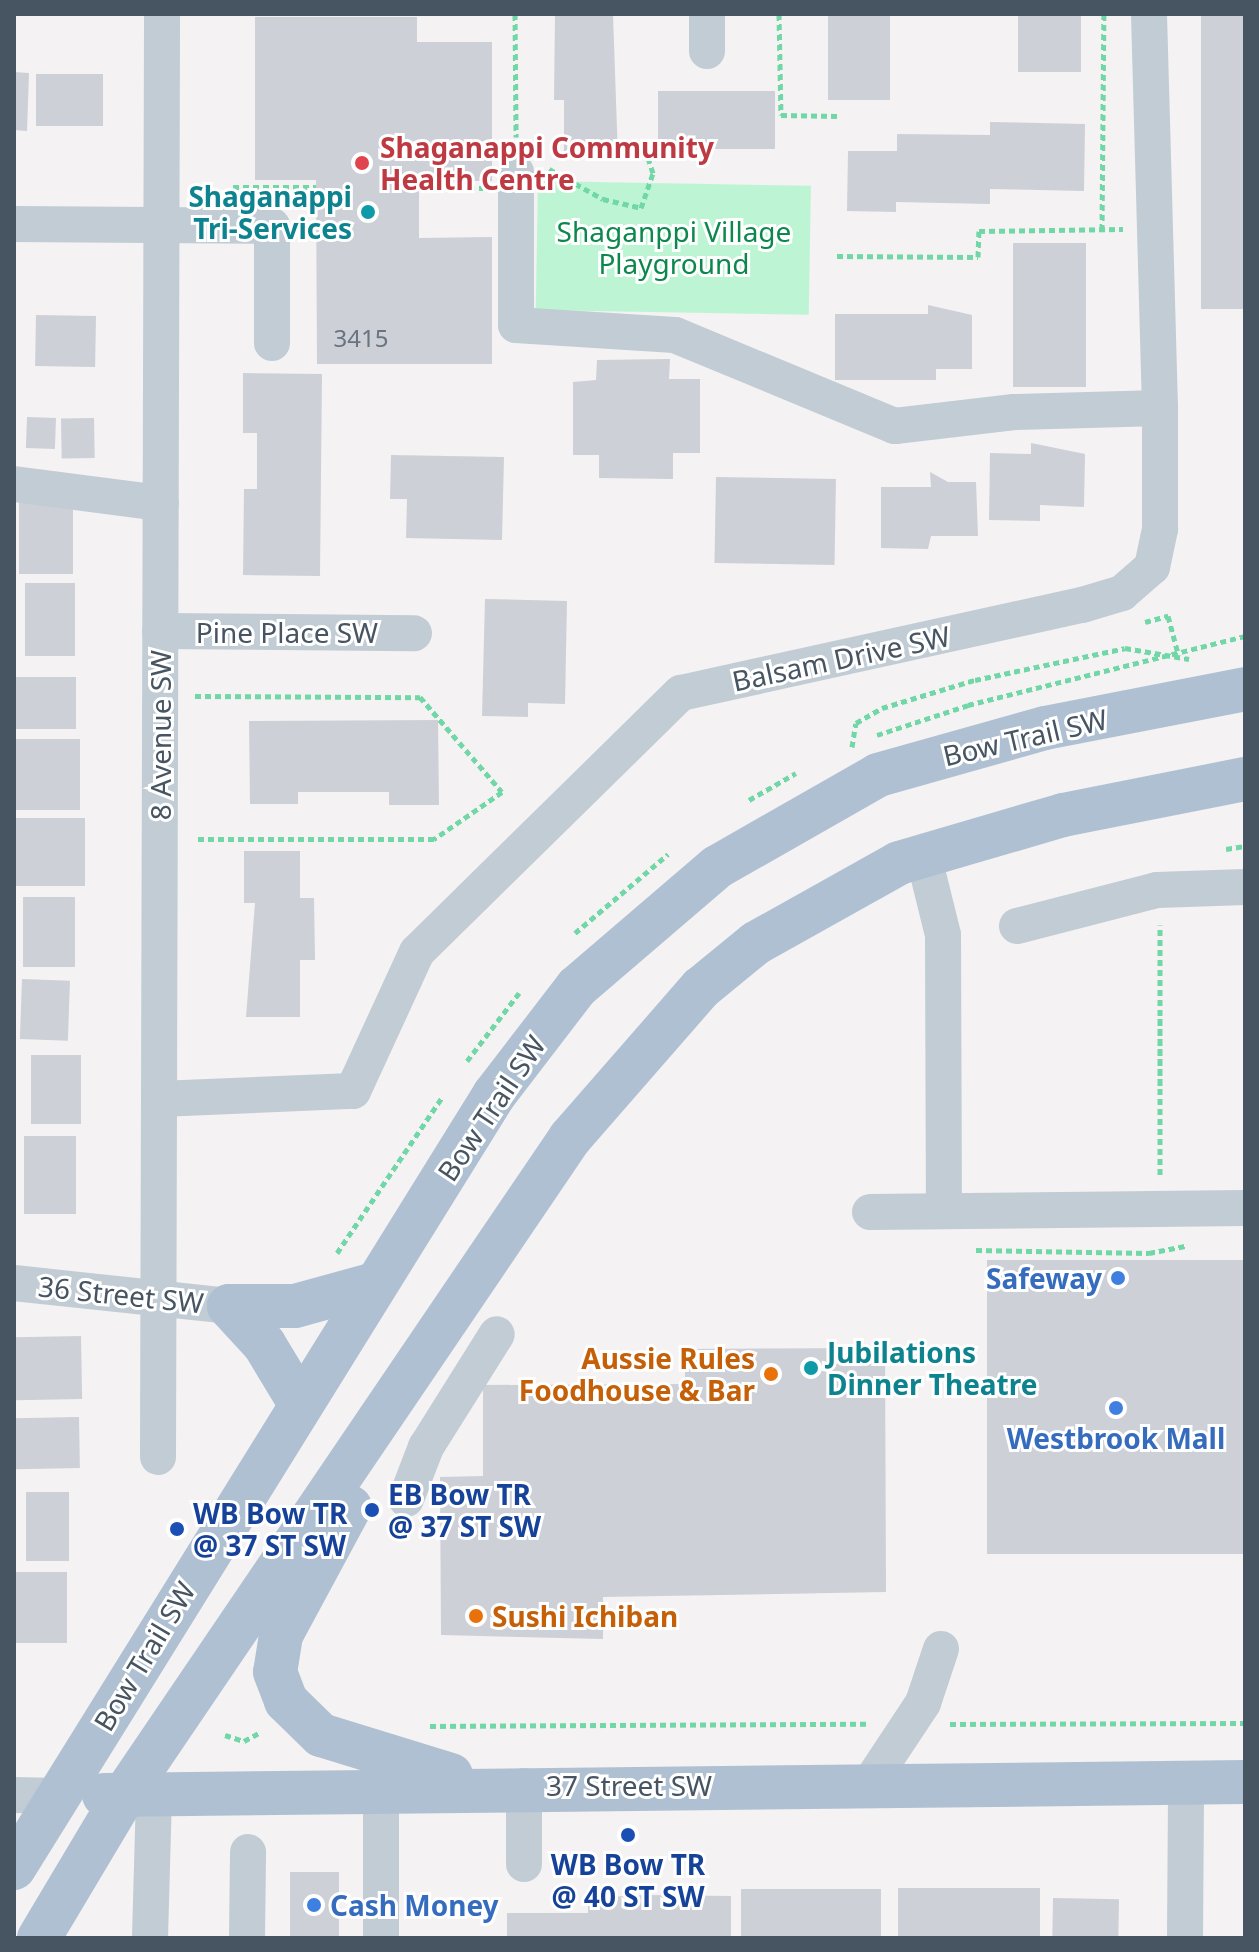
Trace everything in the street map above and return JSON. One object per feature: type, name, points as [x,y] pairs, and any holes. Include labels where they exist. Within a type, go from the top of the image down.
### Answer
[{"type":"main road","name":"Bow Trail SW","points":[[14,1868],[299,1402],[494,1095],[577,987],[717,867],[878,775],[1045,728],[1245,689]]},
{"type":"main road","name":"Bow Trail SW","points":[[39,1938],[140,1794],[368,1437],[570,1138],[650,1040],[756,943],[851,885],[923,854],[1063,815],[1245,779]]},
{"type":"main road","name":"36 Street SW","points":[[229,1306],[295,1306],[375,1284]]},
{"type":"main road","name":"36 Street SW","points":[[229,1306],[264,1344],[299,1402]]},
{"type":"main road","points":[[368,1437],[354,1499],[281,1635],[275,1672],[286,1701],[321,1735],[506,1786]]},
{"type":"main road","name":"37 Street SW","points":[[58,1796],[506,1786],[1245,1782]]},
{"type":"street","name":"8 Avenue SW","points":[[158,1457],[162,14]]},
{"type":"street","points":[[707,14],[707,51]]},
{"type":"street","name":"Balsam Drive SW","points":[[159,1099],[353,1091],[417,952],[681,693],[1122,593],[1152,567],[1160,408],[1149,229],[1149,14]]},
{"type":"street","points":[[507,179],[516,325],[675,335],[895,426],[1014,412],[1160,408]]},
{"type":"street","points":[[14,224],[272,226],[272,343]]},
{"type":"street","points":[[14,484],[161,503]]},
{"type":"street","name":"Pine Place SW","points":[[160,631],[414,633]]},
{"type":"street","points":[[923,854],[943,935],[944,1210]]},
{"type":"street","points":[[1017,926],[1157,890],[1245,887]]},
{"type":"street","points":[[870,1212],[1245,1208]]},
{"type":"street","name":"36 Street SW","points":[[14,1283],[159,1293],[229,1306]]},
{"type":"street","points":[[406,1499],[426,1447],[497,1334]]},
{"type":"street","points":[[870,1783],[923,1703],[941,1649]]},
{"type":"street","points":[[1185,1938],[1186,1783]]},
{"type":"street","points":[[506,1786],[524,1864]]},
{"type":"street","points":[[381,1788],[381,1938]]},
{"type":"street","points":[[140,1794],[150,1938]]},
{"type":"street","name":"37 Street SW","points":[[14,1795],[58,1796]]},
{"type":"street","points":[[247,1938],[248,1852]]},
{"type":"path","points":[[507,179],[515,14]]},
{"type":"path","points":[[779,14],[781,115],[837,116]]},
{"type":"path","points":[[1102,230],[1104,14]]},
{"type":"path","points":[[419,187],[507,179],[541,166],[603,199],[641,208],[653,173],[647,154]]},
{"type":"path","points":[[226,187],[316,187]]},
{"type":"path","points":[[837,256],[978,257],[979,231],[1149,229]]},
{"type":"path","points":[[1168,616],[1178,653]]},
{"type":"path","points":[[877,735],[1245,636]]},
{"type":"path","points":[[1092,645],[1095,654]]},
{"type":"path","points":[[195,696],[420,697],[502,792],[434,839],[195,839]]},
{"type":"path","points":[[1160,912],[1160,1185]]},
{"type":"path","points":[[976,1250],[1149,1253],[1201,1242]]},
{"type":"path","points":[[413,1726],[1245,1723]]},
{"type":"path","points":[[225,1735],[244,1741],[244,1750]]},
{"type":"green space","name":"Shaganppi Village Playground","points":[[538,181],[811,186],[809,315],[536,310]]},
{"type":"building","points":[[555,14],[613,14],[618,158],[564,157],[564,100],[554,100]]},
{"type":"building","points":[[828,14],[890,14],[890,100],[828,100]]},
{"type":"building","points":[[1018,14],[1081,14],[1081,72],[1018,72]]},
{"type":"building","points":[[1201,14],[1245,14],[1245,309],[1201,309]]},
{"type":"building","name":"Shaganappi Tri-Services","points":[[255,17],[417,17],[417,42],[492,42],[492,181],[419,181],[419,238],[492,237],[492,364],[317,364],[316,180],[255,180]]},
{"type":"building","points":[[14,72],[29,73],[27,131],[14,130]]},
{"type":"building","points":[[36,74],[103,74],[103,126],[36,126]]},
{"type":"building","points":[[658,91],[775,91],[775,149],[658,149]]},
{"type":"building","points":[[990,122],[1085,124],[1084,191],[990,189],[990,204],[896,202],[896,212],[847,211],[848,151],[897,151],[897,134],[990,135]]},
{"type":"building","points":[[1013,243],[1086,243],[1086,387],[1013,387]]},
{"type":"building","points":[[928,305],[972,315],[972,369],[936,369],[936,380],[835,380],[835,314],[928,314]]},
{"type":"building","points":[[36,315],[96,316],[95,367],[35,366]]},
{"type":"building","points":[[670,359],[669,379],[700,379],[700,453],[673,453],[673,479],[599,478],[599,455],[573,455],[573,382],[596,380],[597,360]]},
{"type":"building","points":[[243,373],[322,374],[320,576],[243,575],[244,489],[257,489],[257,433],[243,433]]},
{"type":"building","points":[[27,417],[56,418],[55,449],[26,448]]},
{"type":"building","points":[[94,418],[95,458],[62,459],[61,419]]},
{"type":"building","points":[[1031,443],[1085,454],[1084,507],[1040,505],[1040,521],[989,520],[990,453],[1031,454]]},
{"type":"building","points":[[391,455],[504,457],[502,540],[406,538],[407,499],[390,499]]},
{"type":"building","points":[[930,472],[948,482],[976,482],[978,536],[931,536],[928,549],[881,548],[881,487],[931,487]]},
{"type":"building","points":[[716,477],[836,479],[834,565],[714,563]]},
{"type":"building","points":[[19,501],[73,501],[73,574],[19,574]]},
{"type":"building","points":[[25,583],[75,583],[75,656],[25,656]]},
{"type":"building","points":[[485,599],[567,601],[565,704],[528,703],[528,717],[482,716]]},
{"type":"building","points":[[14,677],[76,677],[76,729],[14,729]]},
{"type":"building","points":[[438,720],[439,805],[389,805],[389,792],[298,792],[298,804],[250,804],[249,721]]},
{"type":"building","points":[[14,739],[80,739],[80,810],[14,810]]},
{"type":"building","points":[[14,818],[85,818],[85,886],[14,886]]},
{"type":"building","points":[[244,851],[300,851],[300,898],[314,898],[315,960],[300,960],[300,1017],[246,1017],[255,903],[244,903]]},
{"type":"building","points":[[23,897],[75,897],[75,967],[23,967]]},
{"type":"building","points":[[22,979],[70,981],[68,1041],[20,1039]]},
{"type":"building","points":[[31,1055],[81,1055],[81,1124],[31,1124]]},
{"type":"building","points":[[24,1136],[76,1136],[76,1214],[24,1214]]},
{"type":"building","name":"Westbrook Mall","points":[[987,1260],[1245,1260],[1245,1554],[987,1554]]},
{"type":"building","points":[[81,1336],[82,1399],[16,1400],[15,1337]]},
{"type":"building","points":[[885,1348],[886,1592],[603,1597],[603,1639],[441,1635],[440,1477],[483,1476],[483,1385],[685,1384],[685,1349]]},
{"type":"building","points":[[79,1417],[80,1468],[15,1469],[14,1418]]},
{"type":"building","points":[[26,1492],[69,1492],[69,1561],[26,1561]]},
{"type":"building","points":[[14,1572],[67,1572],[67,1643],[14,1643]]},
{"type":"building","name":"Cash Money","points":[[290,1872],[339,1872],[339,1938],[290,1938]]},
{"type":"building","points":[[898,1888],[1040,1888],[1040,1938],[898,1938]]},
{"type":"building","points":[[741,1889],[881,1889],[881,1938],[741,1938]]},
{"type":"building","points":[[731,1896],[731,1938],[507,1938],[507,1913],[588,1913],[588,1898]]},
{"type":"building","points":[[1053,1898],[1119,1899],[1118,1938],[1052,1938]]},
{"type":"place","name":"Shaganappi Community Health Centre","points":[[362,163]]},
{"type":"place","name":"Shaganappi Tri-Services","points":[[368,212]]},
{"type":"place","name":"Safeway","points":[[1118,1278]]},
{"type":"place","name":"Jubilations Dinner Theatre","points":[[811,1368]]},
{"type":"place","name":"Aussie Rules Foodhouse & Bar","points":[[771,1374]]},
{"type":"place","name":"Westbrook Mall","points":[[1116,1408]]},
{"type":"place","name":"EB Bow TR @ 37 ST SW","points":[[372,1510]]},
{"type":"place","name":"WB Bow TR @ 37 ST SW","points":[[177,1529]]},
{"type":"place","name":"Sushi Ichiban","points":[[476,1616]]},
{"type":"place","name":"WB Bow TR @ 40 ST SW","points":[[628,1835]]},
{"type":"place","name":"Cash Money","points":[[314,1905]]}]
